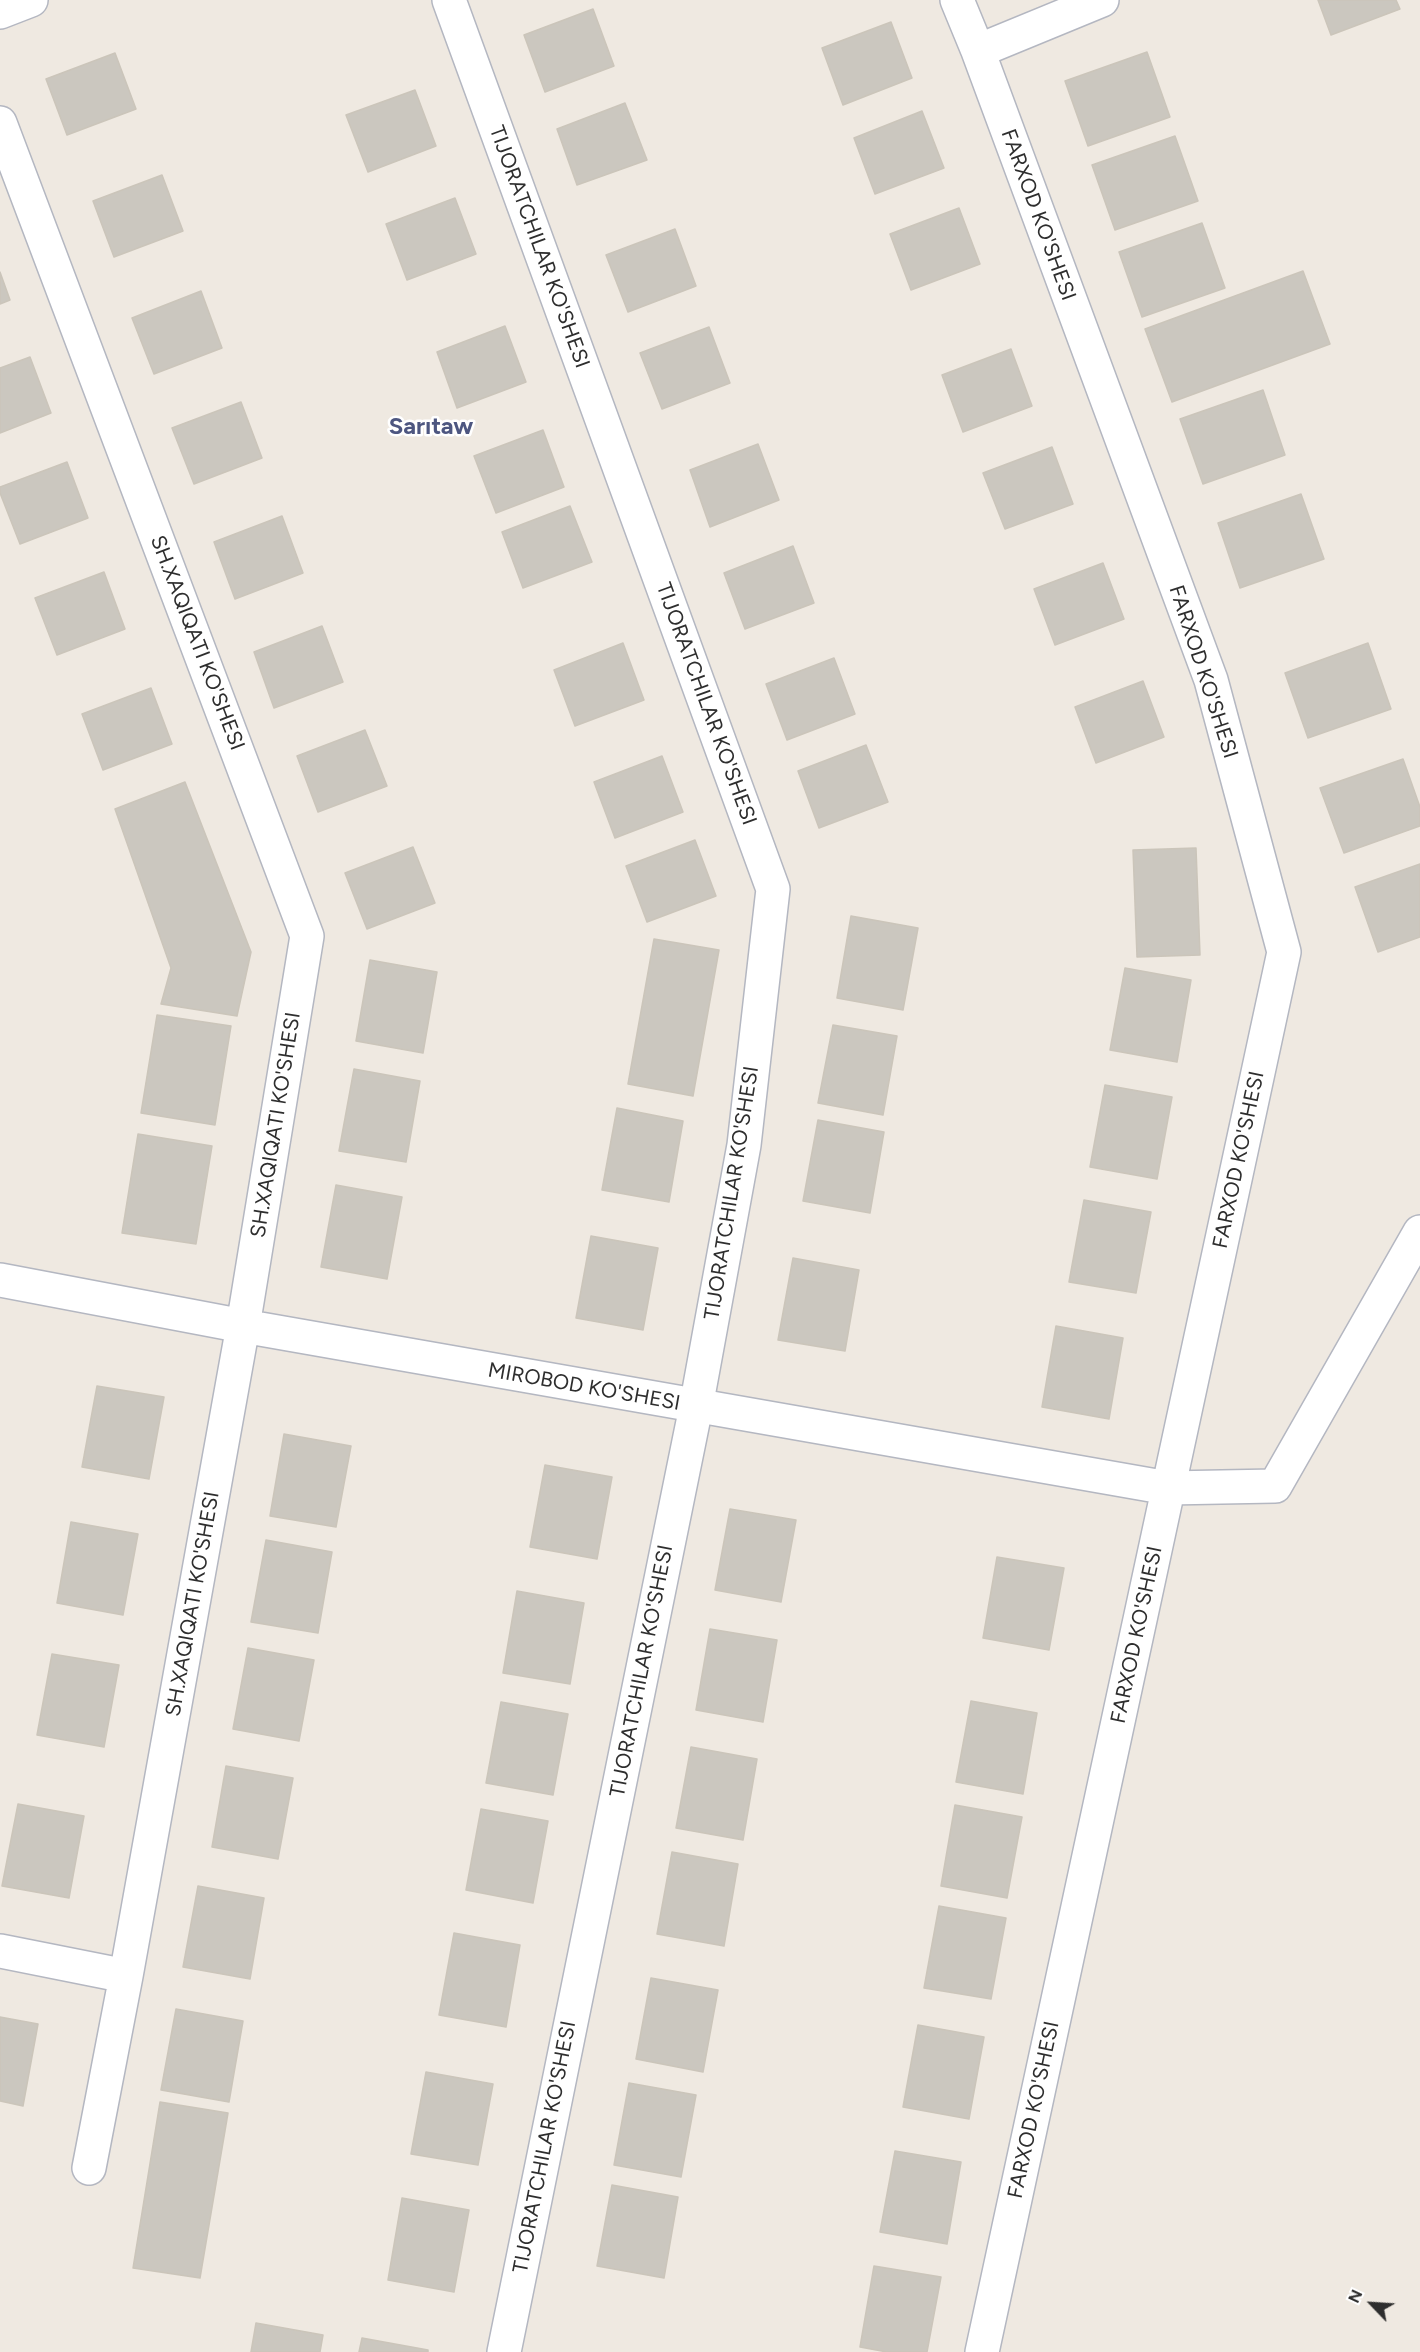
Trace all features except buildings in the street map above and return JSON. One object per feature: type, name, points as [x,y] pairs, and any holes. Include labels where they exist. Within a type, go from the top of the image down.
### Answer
[{"type":"street","points":[[0,12],[31,0]]},
{"type":"street","name":"TIJORATCHILAR KO'SHESI","points":[[449,0],[773,889],[744,1145],[696,1407],[504,2352]]},
{"type":"street","name":"FARXOD KO'SHESI","points":[[957,0],[978,51],[1211,680],[1284,952],[982,2352]]},
{"type":"street","points":[[978,51],[1102,0]]},
{"type":"street","name":"SH.XAQIQATI KO'SHESI","points":[[0,123],[307,936],[243,1326],[126,1976],[89,2168]]},
{"type":"street","name":"MIROBOD KO'SHESI","points":[[0,1280],[696,1407],[1168,1488],[1275,1486],[1420,1232]]},
{"type":"street","points":[[0,1951],[126,1976]]},
{"type":"district","name":"Sarıtaw","points":[[431,427]]}]
